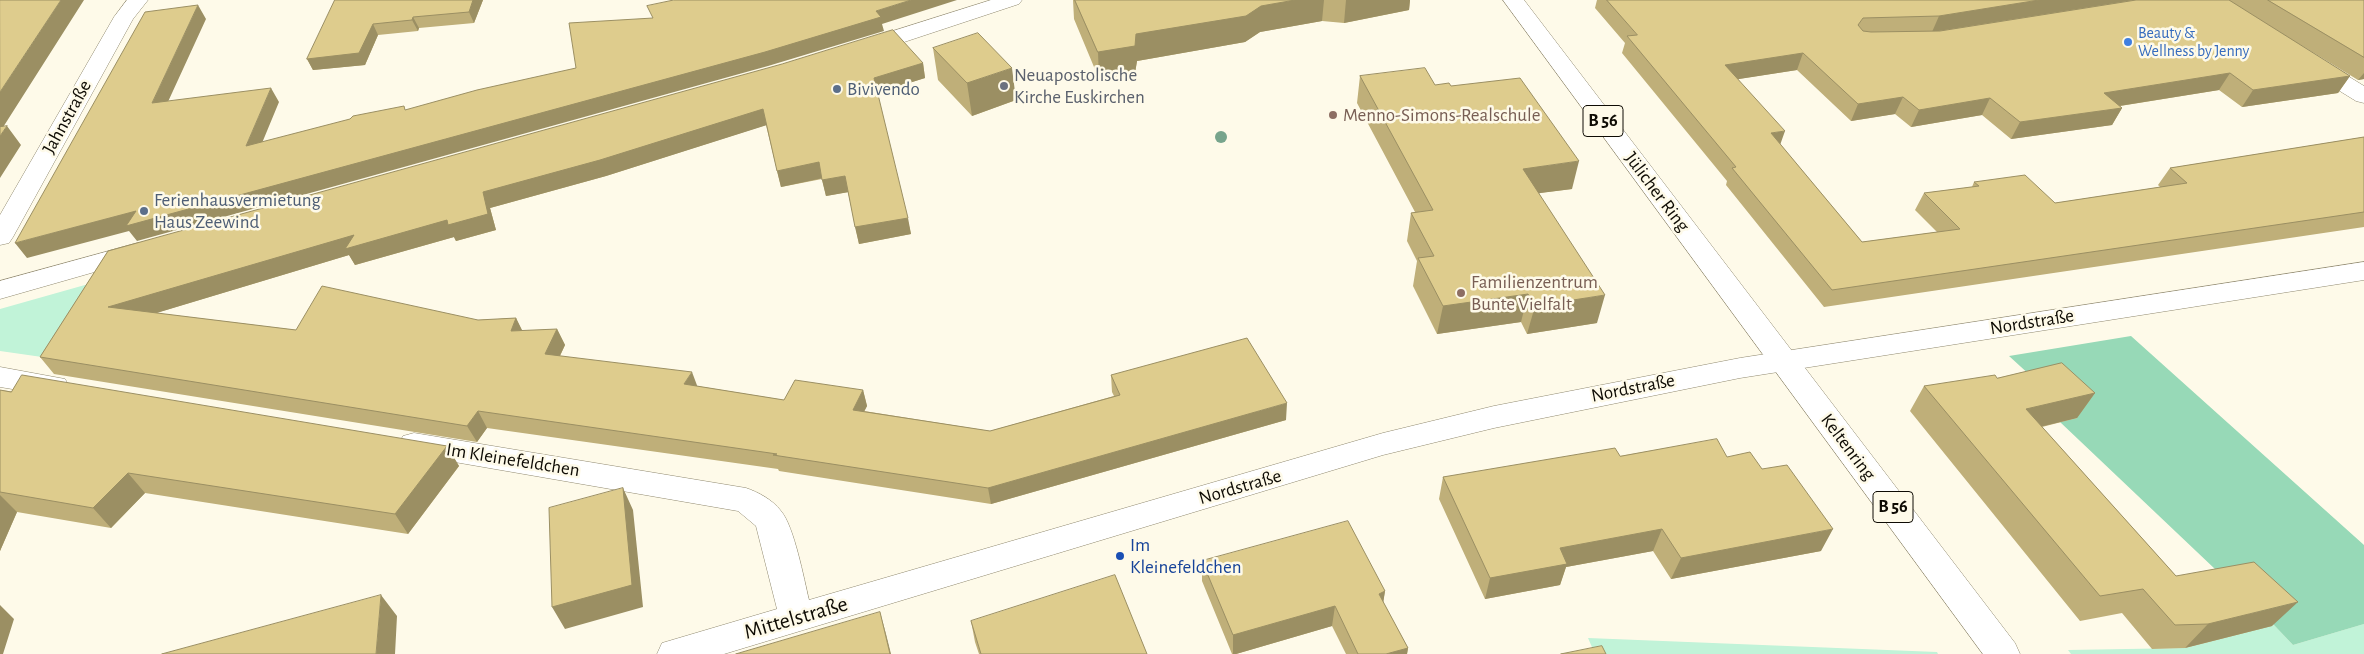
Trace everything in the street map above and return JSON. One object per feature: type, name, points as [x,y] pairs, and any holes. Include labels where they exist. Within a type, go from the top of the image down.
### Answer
[{"type":"street","name":"Jahnstraße","points":[[0,237],[124,16],[138,0]]},
{"type":"street","points":[[841,54],[1012,0]]},
{"type":"street","name":"Jülicher Ring","points":[[1513,0],[1783,360]]},
{"type":"street","points":[[2299,56],[2364,96]]},
{"type":"street","points":[[0,290],[156,246]]},
{"type":"street","name":"Nordstraße","points":[[919,582],[1383,444],[1604,393],[1783,360],[2364,271]]},
{"type":"street","name":"Keltenring","points":[[1783,360],[2003,654]]},
{"type":"street","points":[[0,377],[80,390]]},
{"type":"street","name":"Im Kleinefeldchen","points":[[385,440],[746,500],[770,520],[781,553],[796,618]]},
{"type":"street","name":"Mittelstraße","points":[[674,654],[919,582]]},
{"type":"green space","points":[[99,281],[49,358],[0,351],[0,309]]},
{"type":"green space","points":[[2131,336],[2364,545],[2364,624],[2293,645],[2060,422],[2077,418],[2009,356]]},
{"type":"green space","points":[[2364,624],[2364,654],[2071,654],[2068,650],[2185,648],[2274,625],[2293,645]]},
{"type":"green space","points":[[1588,638],[1937,652],[1938,654],[1595,654]]},
{"type":"building","points":[[0,0],[61,0],[0,92]]},
{"type":"building","points":[[335,0],[473,0],[469,12],[413,17],[412,20],[373,24],[359,53],[307,59]]},
{"type":"building","points":[[674,0],[911,0],[876,11],[881,17],[765,52],[126,226],[136,211],[15,243],[145,12],[198,5],[152,103],[271,88],[246,146],[350,119],[353,116],[404,106],[405,110],[477,90],[576,68],[569,23],[653,18],[647,6]]},
{"type":"building","points":[[1075,0],[1295,0],[1261,6],[1246,16],[1136,34],[1135,46],[1098,52]]},
{"type":"building","points":[[1607,0],[2039,0],[1939,16],[1863,18],[1858,25],[1863,31],[1871,32],[1940,31],[2136,0],[2229,0],[2350,76],[2253,90],[2230,73],[2104,93],[2122,108],[2020,122],[1990,98],[1919,110],[1903,97],[1858,104],[1803,53],[1725,65],[1785,131],[1771,133],[1862,242],[1960,229],[1924,193],[1979,186],[1974,182],[2025,175],[2055,203],[2187,183],[2170,168],[2364,137],[2364,212],[1832,290],[1732,168],[1736,167],[1627,36],[1637,35]]},
{"type":"building","points":[[2268,0],[2364,0],[2364,57]]},
{"type":"building","points":[[893,30],[923,63],[874,78],[908,218],[855,227],[845,176],[822,180],[819,162],[777,171],[763,109],[600,160],[483,192],[488,214],[448,225],[447,220],[345,249],[354,235],[108,307],[296,330],[322,286],[478,320],[516,318],[511,331],[557,329],[545,354],[692,372],[684,384],[784,400],[795,380],[863,390],[853,410],[990,431],[1120,395],[1111,375],[1247,338],[1287,403],[988,488],[773,455],[777,454],[478,411],[467,426],[40,357],[108,251],[782,64]]},
{"type":"building","points":[[978,33],[1012,68],[967,83],[933,48]]},
{"type":"building","points":[[1425,68],[1435,85],[1449,83],[1451,86],[1520,78],[1579,161],[1523,169],[1605,295],[1535,306],[1528,294],[1443,306],[1418,258],[1434,256],[1411,213],[1433,210],[1360,76]]},
{"type":"building","points":[[7,126],[0,136],[0,127]]},
{"type":"building","points":[[2062,363],[2095,393],[2026,409],[2176,576],[2254,562],[2298,602],[2208,624],[2175,625],[2143,589],[2100,596],[1924,386],[1995,375],[1997,378]]},
{"type":"building","points":[[22,375],[447,446],[395,514],[128,473],[93,508],[0,492],[0,390],[11,392]]},
{"type":"building","points":[[1717,439],[1727,457],[1750,452],[1762,469],[1787,465],[1833,529],[1681,558],[1662,529],[1560,548],[1567,564],[1490,578],[1443,477],[1615,448],[1620,456]]},
{"type":"building","points":[[623,488],[632,585],[552,607],[549,508]]},
{"type":"building","points":[[1348,521],[1385,591],[1379,594],[1408,648],[1386,654],[1358,654],[1335,606],[1233,635],[1202,561]]},
{"type":"building","points":[[1115,575],[1147,654],[981,654],[971,621]]},
{"type":"building","points":[[381,595],[376,654],[162,654]]},
{"type":"building","points":[[880,612],[890,654],[736,654]]},
{"type":"building","points":[[1602,646],[1606,654],[1561,654]]},
{"type":"place","name":"Beauty & Wellness by Jenny","points":[[2128,42]]},
{"type":"place","name":"Neuapostolische Kirche Euskirchen","points":[[1004,86]]},
{"type":"place","name":"Bivivendo","points":[[837,89]]},
{"type":"place","name":"Menno-Simons-Realschule","points":[[1333,115]]},
{"type":"place","name":"Ferienhausvermietung Haus Zeewind","points":[[144,211]]},
{"type":"place","name":"Familienzentrum Bunte Vielfalt","points":[[1461,293]]},
{"type":"place","name":"Im Kleinefeldchen","points":[[1120,556]]}]
